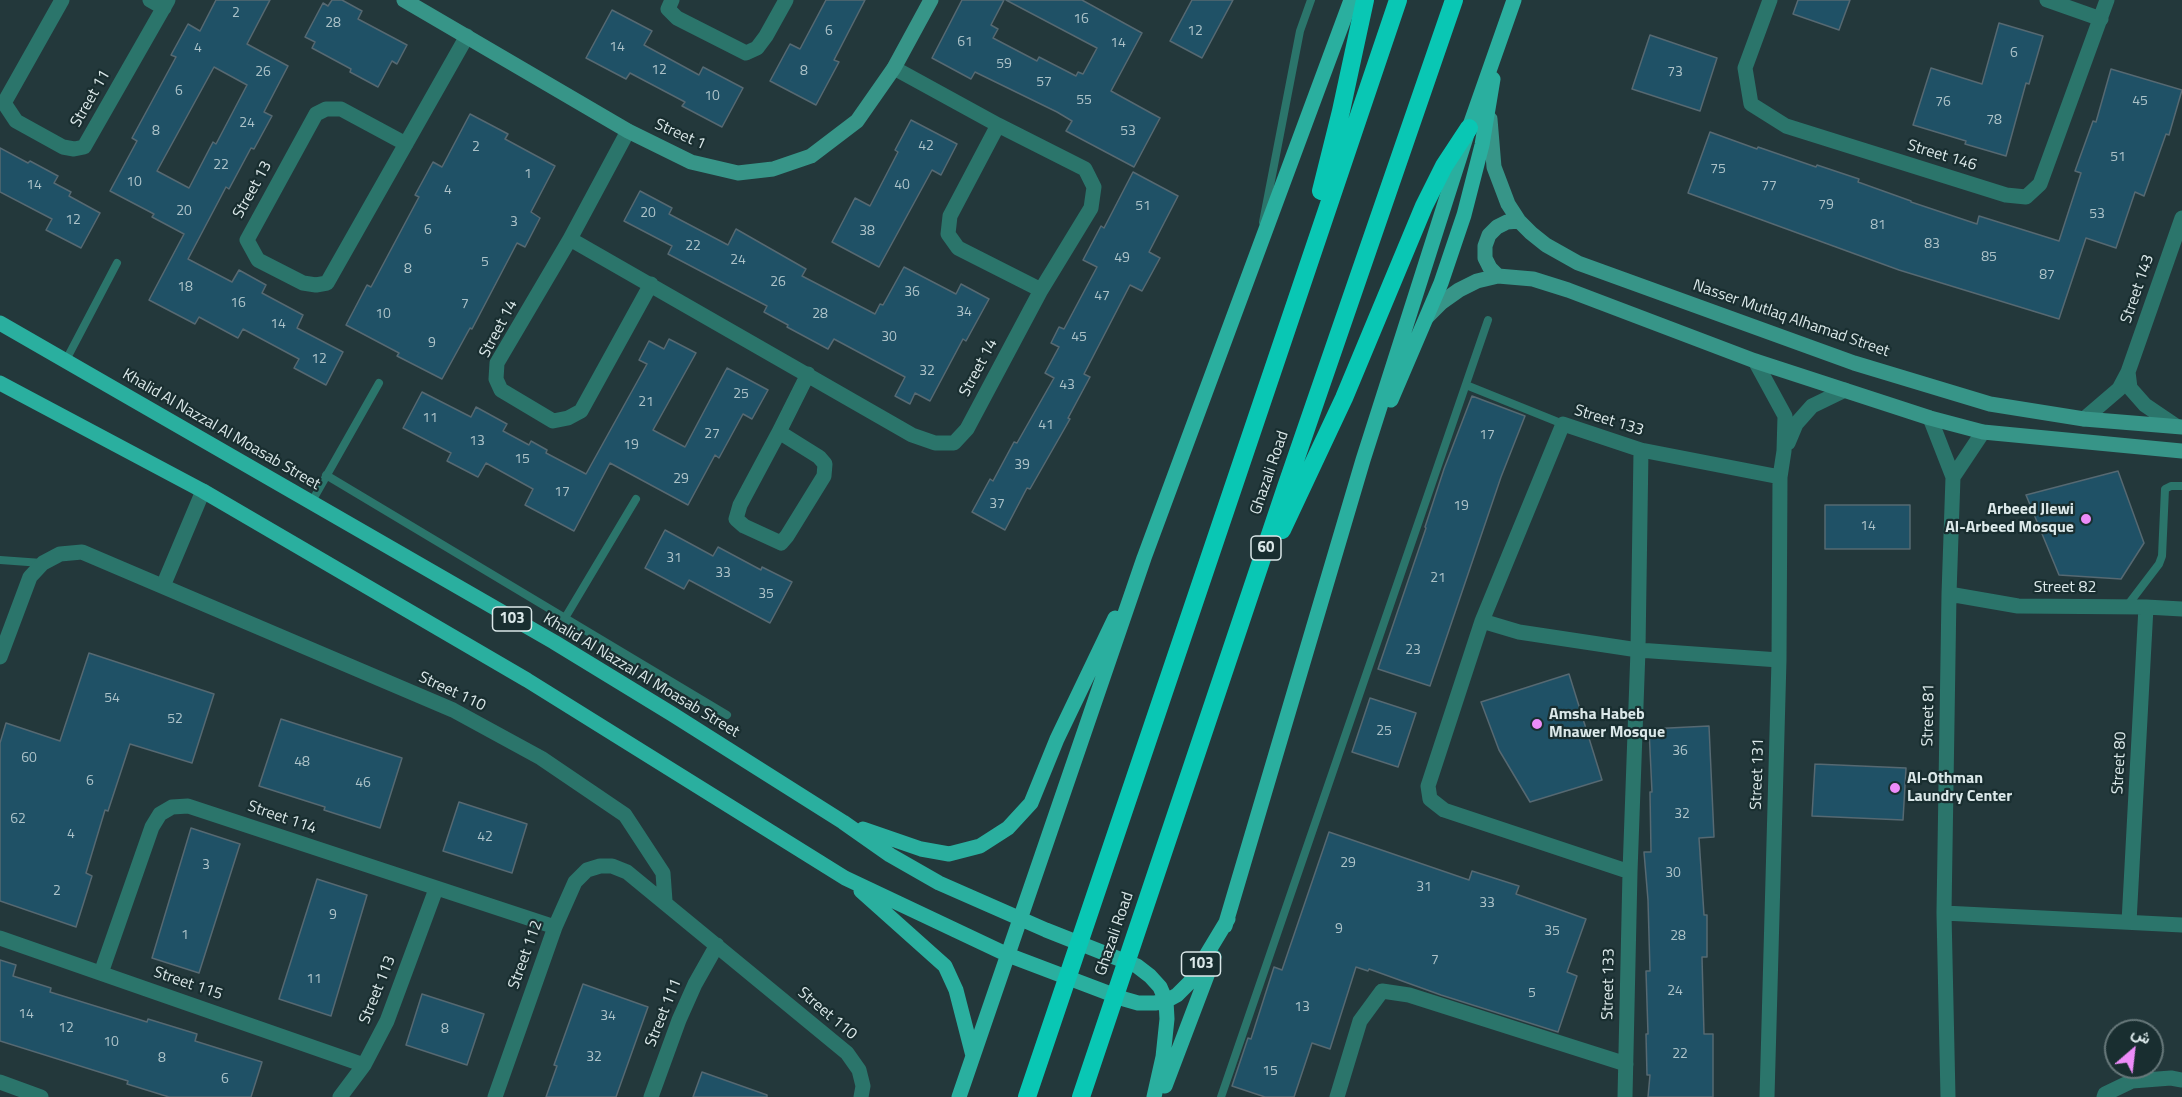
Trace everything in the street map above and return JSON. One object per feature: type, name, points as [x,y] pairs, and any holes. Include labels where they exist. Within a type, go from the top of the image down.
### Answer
[{"type":"highway","points":[[1290,316],[1341,111],[1365,0]]},
{"type":"highway","name":"Ghazali Road","points":[[1027,1097],[1398,0]]},
{"type":"highway","name":"Ghazali Road","points":[[1081,1097],[1247,602],[1454,0]]},
{"type":"highway","points":[[1247,602],[1344,398],[1424,206],[1444,166],[1469,128]]},
{"type":"main road","points":[[959,1097],[1144,558],[1351,0]]},
{"type":"main road","points":[[1161,1097],[1228,919],[1363,460],[1469,128],[1514,0]]},
{"type":"main road","points":[[1363,460],[1454,249],[1489,110],[1497,46]]},
{"type":"main road","name":"Khalid Al Nazzal Al Moasab Street","points":[[0,323],[554,642],[843,822],[890,855],[939,883],[1046,930],[1137,966],[1160,987],[1166,1001]]},
{"type":"main road","name":"103","points":[[0,383],[203,491],[527,680],[845,878],[1008,955],[1124,999],[1138,1003],[1166,1001],[1177,995],[1190,982],[1228,919]]},
{"type":"main road","points":[[843,822],[921,849],[949,854],[980,846],[1008,828],[1031,803],[1057,739],[1144,558]]},
{"type":"main road","points":[[845,878],[945,966],[956,990],[973,1056]]},
{"type":"main road","points":[[1154,1097],[1163,1057],[1167,1019],[1166,1001]]},
{"type":"street","name":"Street 11","points":[[62,0],[4,103],[16,121],[63,147],[74,149],[84,147],[161,3]]},
{"type":"street","name":"Street 1","points":[[404,0],[628,131],[691,162],[738,172],[772,169],[811,156],[857,122],[894,68],[931,0]]},
{"type":"street","points":[[672,0],[668,9],[677,18],[746,52],[757,48],[786,0]]},
{"type":"street","name":"Street 146","points":[[1770,0],[1745,68],[1751,104],[1786,126],[2006,195],[2026,197],[2040,184],[2107,0]]},
{"type":"street","points":[[2047,0],[2101,19]]},
{"type":"street","name":"Street 13","points":[[406,144],[341,109],[326,109],[316,114],[247,240],[258,260],[303,284],[327,284],[467,36]]},
{"type":"street","name":"Street 14","points":[[570,239],[912,435],[935,443],[954,443],[967,429],[1041,290],[1091,208],[1094,187],[1085,169],[894,68]]},
{"type":"street","name":"Nasser Mutlaq Alhamad Street","points":[[1489,110],[1494,167],[1508,204],[1519,221],[1546,245],[1578,263],[1854,363],[1990,404],[2084,419],[2179,427]]},
{"type":"street","points":[[999,125],[950,216],[948,234],[958,248],[1041,290]]},
{"type":"street","name":"Street 14","points":[[628,131],[570,239],[498,363],[496,379],[501,390],[553,421],[568,418],[581,411],[651,284]]},
{"type":"street","points":[[1498,276],[1490,268],[1485,258],[1485,246],[1489,235],[1497,227],[1507,222],[1519,221]]},
{"type":"street","name":"Street 143","points":[[2084,419],[2119,389],[2128,372],[2181,223]]},
{"type":"street","points":[[1427,316],[1459,290],[1477,281],[1498,276],[1516,277],[1551,284],[1755,361],[1930,418],[1983,432],[2182,451]]},
{"type":"street","name":"Street 131","points":[[1755,361],[1785,416],[1784,451],[1780,477],[1779,660],[1767,1097]]},
{"type":"street","points":[[2128,372],[2130,388],[2137,397],[2145,405],[2179,427]]},
{"type":"street","points":[[779,432],[819,457],[825,464],[824,476],[787,536],[780,543],[744,526],[736,519],[740,505],[808,374]]},
{"type":"street","name":"Street 131","points":[[1784,451],[1796,424],[1812,406],[1845,390]]},
{"type":"street","name":"Street 81","points":[[1930,418],[1953,477],[1944,913],[1948,1097]]},
{"type":"street","name":"Street 133","points":[[1630,872],[1444,810],[1430,799],[1428,786],[1482,621],[1563,424],[1641,450],[1780,477]]},
{"type":"street","points":[[1953,477],[1983,432]]},
{"type":"street","name":"Street 133","points":[[1625,1097],[1638,650],[1641,450]]},
{"type":"street","points":[[163,586],[203,491]]},
{"type":"street","name":"Street 110","points":[[42,563],[60,554],[82,552],[453,710],[541,758],[625,815],[663,873],[665,901]]},
{"type":"street","points":[[0,657],[30,577],[42,563]]},
{"type":"street","name":"Street 82","points":[[1949,594],[2018,606],[2127,606],[2182,609]]},
{"type":"street","name":"Street 80","points":[[2129,922],[2146,607]]},
{"type":"street","points":[[1482,621],[1519,632],[1638,650],[1779,660]]},
{"type":"street","name":"Street 114","points":[[101,974],[152,827],[160,814],[172,807],[188,806],[555,927]]},
{"type":"street","name":"Street 112","points":[[495,1097],[555,927],[575,882],[587,870],[600,866],[612,866],[627,872]]},
{"type":"street","name":"Street 110","points":[[627,872],[847,1053],[859,1070],[863,1086],[861,1097]]},
{"type":"street","name":"Street 113","points":[[340,1097],[364,1065],[387,1021],[436,889]]},
{"type":"street","points":[[1944,913],[2182,925]]},
{"type":"street","name":"Street 115","points":[[0,938],[364,1065]]},
{"type":"street","name":"Street 111","points":[[651,1097],[683,1011],[717,945]]},
{"type":"street","points":[[1337,1097],[1360,1021],[1382,991],[1409,995],[1626,1064]]},
{"type":"street","points":[[2104,1097],[2105,1094],[2132,1081],[2170,1078],[2182,1080]]},
{"type":"street","points":[[0,1082],[41,1097]]},
{"type":"lane","points":[[1257,251],[1286,96],[1300,31],[1311,0]]},
{"type":"lane","points":[[65,362],[117,263]]},
{"type":"lane","points":[[1221,1097],[1488,320]]},
{"type":"lane","points":[[311,503],[379,383]]},
{"type":"lane","points":[[1466,385],[1563,424]]},
{"type":"lane","points":[[326,476],[727,715]]},
{"type":"lane","points":[[2127,606],[2159,564],[2162,556],[2165,489],[2171,486],[2182,486]]},
{"type":"lane","points":[[565,618],[636,499]]},
{"type":"lane","points":[[0,560],[42,563]]},
{"type":"building","points":[[216,0],[270,0],[247,44],[288,66],[264,112],[272,116],[254,149],[251,148],[229,189],[226,187],[188,259],[232,282],[239,270],[266,285],[262,293],[303,315],[297,328],[343,352],[326,385],[294,368],[299,359],[243,329],[238,338],[199,317],[195,324],[149,300],[184,234],[152,217],[154,214],[110,191],[137,141],[132,138],[176,57],[171,55],[188,24],[200,31]],"holes":[[[214,67],[247,85],[216,144],[213,142],[189,188],[157,171]]]},
{"type":"building","points":[[332,0],[342,0],[362,11],[358,19],[407,45],[397,64],[392,61],[378,87],[312,48],[315,42],[305,37],[323,3],[328,6]]},
{"type":"building","points":[[826,0],[865,0],[834,60],[839,62],[816,105],[770,81],[790,44],[800,49]]},
{"type":"building","points":[[962,0],[1004,0],[991,25],[998,29],[993,38],[1037,61],[1039,57],[1076,76],[1078,72],[1083,74],[1097,48],[1006,0],[1082,0],[1142,33],[1111,91],[1160,118],[1134,167],[1066,131],[1072,121],[1057,112],[975,72],[971,79],[932,58]]},
{"type":"building","points":[[1192,0],[1233,0],[1202,58],[1170,41]]},
{"type":"building","points":[[1798,0],[1850,0],[1839,30],[1793,14]]},
{"type":"building","points":[[612,10],[652,31],[644,45],[699,75],[703,67],[743,88],[722,127],[682,106],[685,102],[630,73],[626,79],[586,58]]},
{"type":"building","points":[[1999,23],[2043,36],[2029,84],[2026,83],[2006,156],[1913,125],[1931,68],[1982,84]]},
{"type":"building","points":[[1650,35],[1717,58],[1700,111],[1632,89]]},
{"type":"building","points":[[2111,69],[2182,90],[2169,135],[2166,134],[2144,196],[2135,192],[2116,248],[2086,238],[2059,319],[1899,270],[1688,193],[1710,132],[1757,149],[1758,147],[1859,179],[1858,182],[1977,224],[1979,216],[2059,241],[2081,173],[2075,171],[2093,121],[2096,122]]},
{"type":"building","points":[[470,114],[508,134],[505,139],[555,166],[531,212],[540,218],[525,247],[517,243],[472,329],[470,328],[442,379],[397,356],[399,353],[346,325],[367,285],[371,287],[419,197],[415,195],[433,162],[442,167]]},
{"type":"building","points":[[911,120],[957,144],[941,175],[932,170],[879,267],[832,242],[855,198],[870,206],[898,152],[895,150]]},
{"type":"building","points":[[0,148],[58,176],[54,183],[71,192],[69,196],[100,213],[81,248],[46,230],[52,219],[0,192]]},
{"type":"building","points":[[1133,172],[1178,196],[1149,252],[1160,258],[1142,291],[1130,285],[1084,374],[1090,377],[1068,418],[1070,419],[1030,489],[1027,488],[1005,530],[972,512],[990,479],[993,481],[1014,442],[1017,443],[1054,378],[1045,373],[1059,347],[1051,343],[1059,327],[1064,329],[1097,267],[1083,260],[1101,226],[1104,228]]},
{"type":"building","points":[[640,191],[672,208],[669,214],[728,245],[736,229],[806,269],[802,276],[875,314],[880,304],[883,305],[904,267],[956,294],[961,284],[989,299],[966,341],[963,339],[930,401],[915,393],[910,404],[895,396],[905,377],[834,339],[828,349],[787,327],[788,325],[764,312],[767,306],[668,254],[672,246],[624,221]]},
{"type":"building","points":[[669,339],[696,353],[653,430],[685,447],[727,368],[768,390],[752,419],[743,414],[719,458],[715,455],[688,505],[610,463],[574,531],[525,505],[533,489],[486,463],[478,477],[447,461],[451,453],[403,428],[422,392],[471,417],[476,407],[507,424],[503,431],[529,445],[531,441],[547,450],[546,453],[586,474],[647,364],[639,360],[649,341],[664,349]]},
{"type":"building","points":[[1472,396],[1525,416],[1501,477],[1430,686],[1378,669],[1444,469]]},
{"type":"building","name":"Arbeed Jlewi Al-Arbeed Mosque","points":[[2118,471],[2144,543],[2121,579],[2059,575],[2026,495]]},
{"type":"building","points":[[1825,505],[1910,505],[1910,549],[1825,549]]},
{"type":"building","points":[[665,530],[713,556],[718,547],[761,570],[762,567],[792,582],[770,623],[689,580],[684,589],[645,568]]},
{"type":"building","points":[[89,653],[214,694],[192,763],[130,744],[108,811],[105,810],[86,873],[92,876],[76,927],[0,901],[0,743],[6,723],[60,741]]},
{"type":"building","name":"Amsha Habeb Mnawer Mosque","points":[[1569,674],[1602,780],[1530,802],[1499,750],[1481,702]]},
{"type":"building","points":[[1370,698],[1416,713],[1398,767],[1352,752]]},
{"type":"building","points":[[281,719],[402,758],[380,828],[324,810],[325,807],[259,786]]},
{"type":"building","points":[[1709,726],[1714,837],[1699,838],[1704,915],[1707,915],[1707,957],[1702,957],[1704,1034],[1713,1034],[1713,1097],[1648,1097],[1650,1075],[1647,1075],[1646,971],[1650,971],[1644,852],[1651,852],[1650,792],[1652,792],[1649,729]]},
{"type":"building","points":[[1815,764],[1906,768],[1903,820],[1812,816]]},
{"type":"building","points":[[459,802],[527,824],[512,873],[443,851]]},
{"type":"building","points":[[191,828],[240,844],[199,973],[152,958]]},
{"type":"building","points":[[1329,832],[1469,880],[1472,871],[1519,886],[1516,894],[1586,919],[1567,972],[1577,976],[1558,1032],[1441,995],[1369,969],[1368,971],[1356,967],[1330,1049],[1312,1043],[1294,1097],[1265,1097],[1232,1086],[1248,1038],[1251,1039],[1274,967],[1282,970]]},
{"type":"building","points":[[317,879],[367,895],[331,1016],[279,999]]},
{"type":"building","points":[[0,960],[16,965],[13,976],[51,988],[50,992],[147,1022],[148,1019],[197,1034],[195,1041],[262,1062],[251,1097],[169,1097],[127,1084],[128,1081],[0,1041]]},
{"type":"building","points":[[583,984],[648,1007],[616,1097],[546,1097],[557,1066],[554,1065]]},
{"type":"building","points":[[422,994],[484,1014],[467,1065],[406,1045]]},
{"type":"building","points":[[702,1072],[767,1095],[767,1097],[693,1097]]},
{"type":"place","name":"Arbeed Jlewi Al-Arbeed Mosque","points":[[2086,519]]},
{"type":"place","name":"Amsha Habeb Mnawer Mosque","points":[[1537,724]]},
{"type":"place","name":"Al-Othman Laundry Center","points":[[1895,788]]}]
